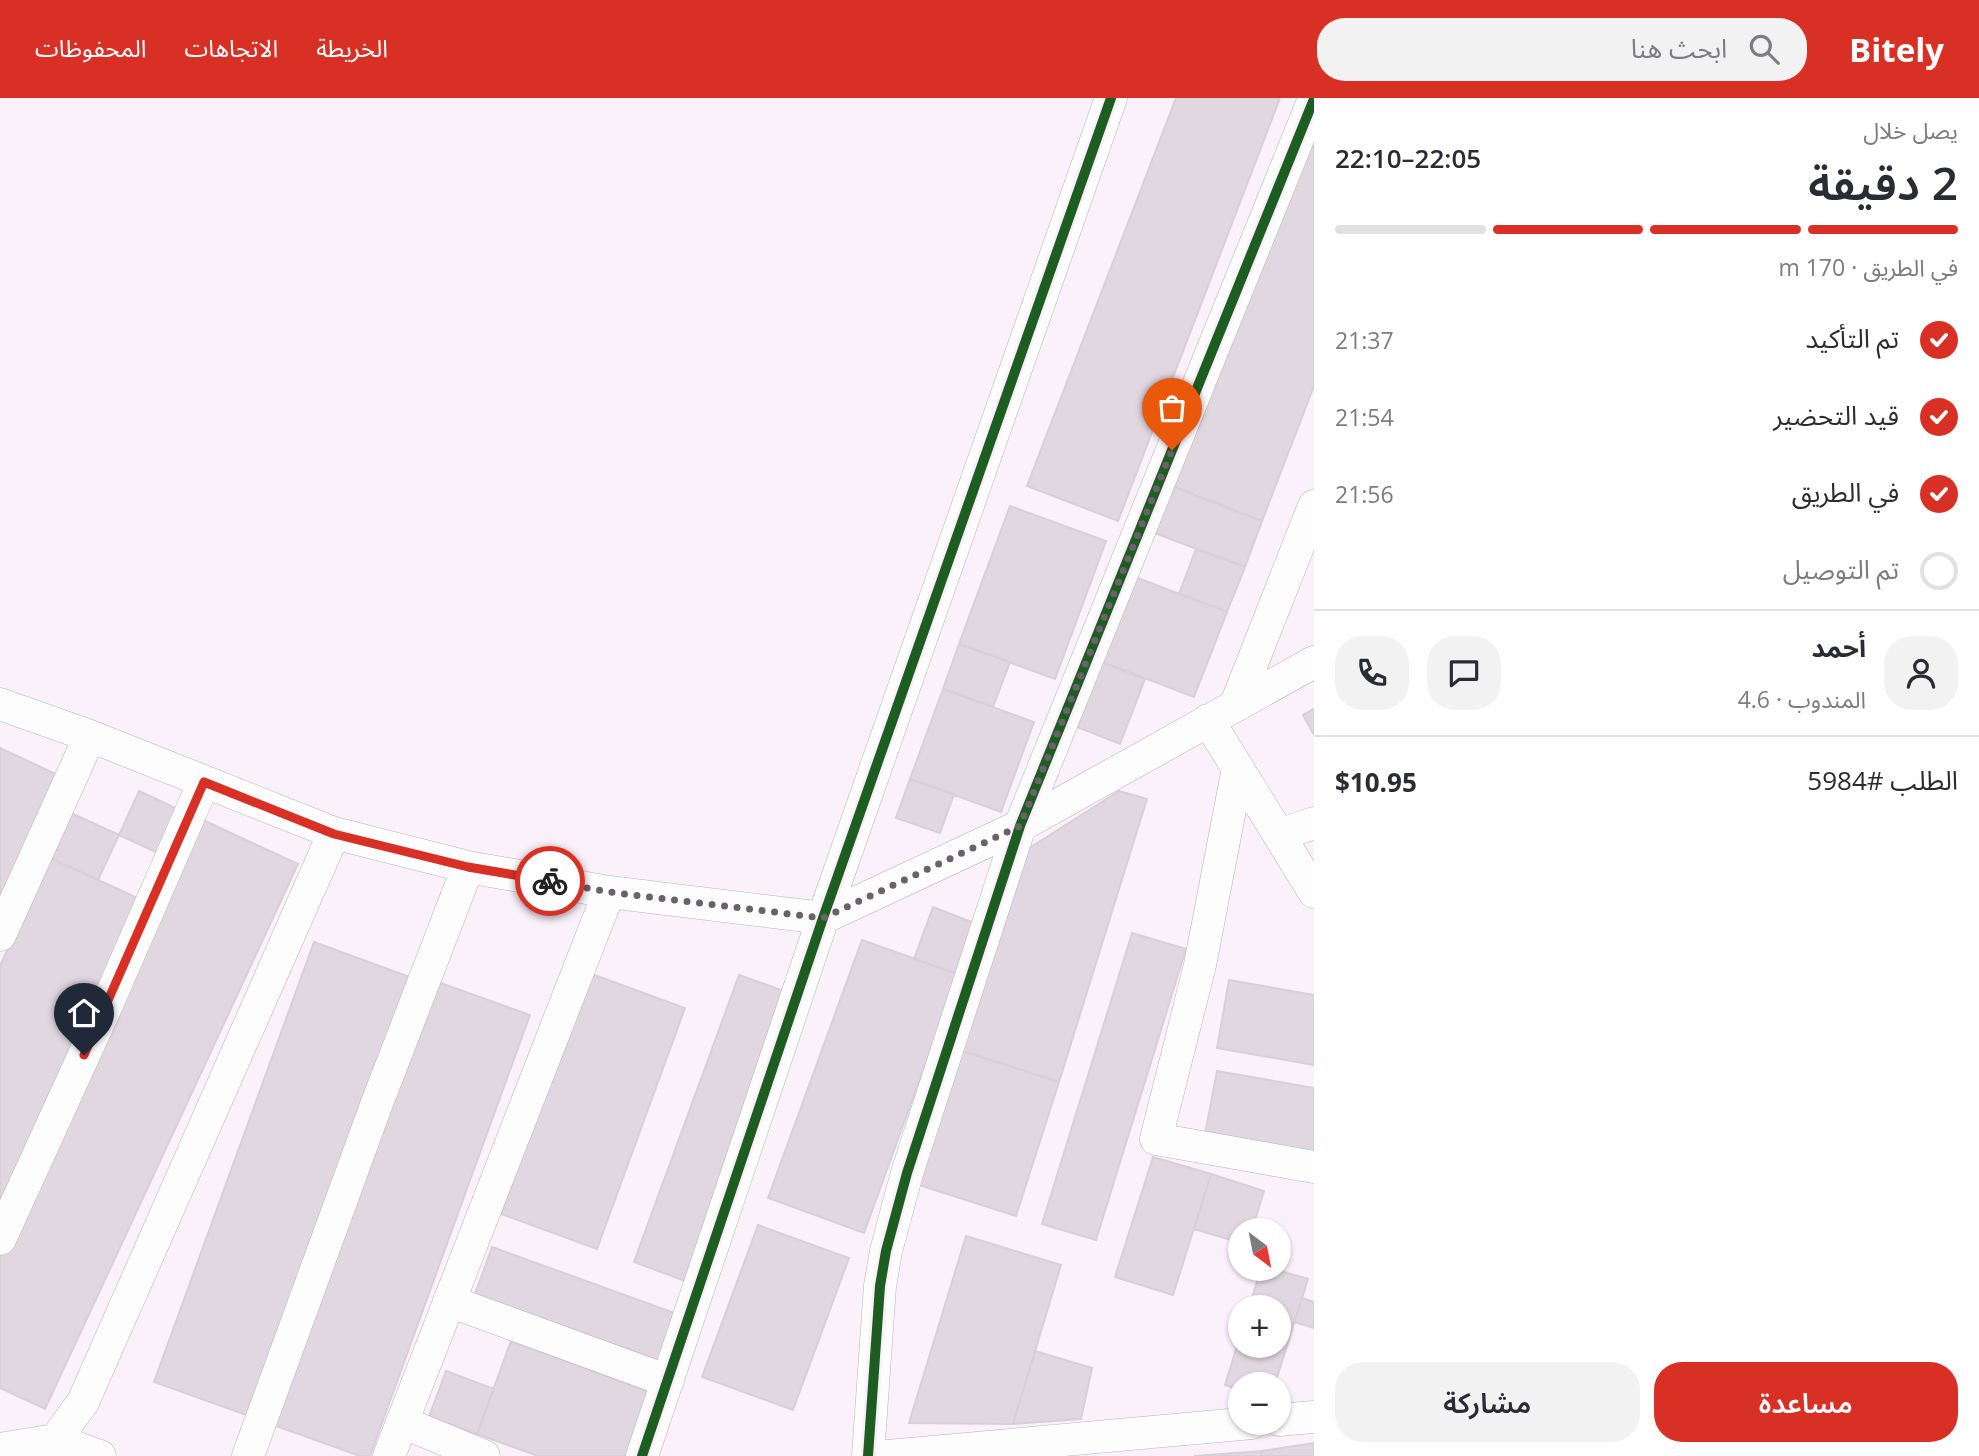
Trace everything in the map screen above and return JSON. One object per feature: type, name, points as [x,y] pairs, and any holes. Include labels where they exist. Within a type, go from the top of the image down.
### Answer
[{"type":"street","points":[[642,1456],[823,918],[1111,98]]},
{"type":"street","points":[[868,1456],[880,1286],[886,1251],[907,1173],[1020,826],[1314,99]]},
{"type":"street","points":[[1236,704],[1314,506]]},
{"type":"street","points":[[0,704],[90,736],[334,834],[468,867],[609,892],[823,918],[1020,826],[1314,662]]},
{"type":"street","points":[[1208,720],[1314,892]]},
{"type":"street","points":[[0,935],[90,736]]},
{"type":"street","points":[[1238,768],[1200,965],[1156,1139],[1314,1167]]},
{"type":"street","points":[[0,1239],[105,1009],[204,782]]},
{"type":"street","points":[[1279,835],[1314,823]]},
{"type":"street","points":[[52,1448],[83,1402],[334,834]]},
{"type":"street","points":[[248,1456],[377,1102],[468,867]]},
{"type":"street","points":[[389,1456],[609,892]]},
{"type":"street","points":[[449,1301],[668,1381]]},
{"type":"street","points":[[1291,1419],[1314,1417]]},
{"type":"street","points":[[402,1422],[484,1456]]},
{"type":"street","points":[[888,1456],[1228,1425]]},
{"type":"street","points":[[0,1449],[52,1448],[100,1456]]},
{"type":"building","points":[[1176,98],[1280,98],[1118,521],[1027,486]]},
{"type":"building","points":[[1314,116],[1314,386],[1262,521],[1172,486]]},
{"type":"building","points":[[1172,486],[1262,521],[1245,567],[1154,533]]},
{"type":"building","points":[[1010,506],[1106,541],[1055,679],[959,644]]},
{"type":"building","points":[[1196,549],[1245,567],[1227,612],[1179,594]]},
{"type":"building","points":[[1135,577],[1227,612],[1194,697],[1102,662]]},
{"type":"building","points":[[959,644],[1010,662],[993,707],[943,689]]},
{"type":"building","points":[[1102,662],[1145,679],[1120,744],[1077,727]]},
{"type":"building","points":[[943,689],[1034,722],[1001,812],[910,779]]},
{"type":"building","points":[[1314,709],[1314,735],[1303,715]]},
{"type":"building","points":[[0,748],[60,776],[0,905]]},
{"type":"building","points":[[910,779],[954,794],[940,833],[896,818]]},
{"type":"building","points":[[139,791],[186,813],[166,857],[119,835]]},
{"type":"building","points":[[1119,791],[1147,799],[1059,1082],[962,1051],[1028,849]]},
{"type":"building","points":[[71,813],[119,835],[98,880],[50,858]]},
{"type":"building","points":[[203,820],[298,864],[45,1409],[0,1388],[0,1257]]},
{"type":"building","points":[[50,858],[142,900],[0,1206],[0,966]]},
{"type":"building","points":[[933,907],[977,924],[958,974],[914,959]]},
{"type":"building","points":[[1132,933],[1186,949],[1096,1240],[1042,1224]]},
{"type":"building","points":[[862,940],[958,974],[864,1233],[768,1198]]},
{"type":"building","points":[[314,942],[410,977],[249,1416],[154,1382]]},
{"type":"building","points":[[589,973],[685,1008],[597,1249],[501,1214]]},
{"type":"building","points":[[739,975],[790,993],[685,1281],[634,1262]]},
{"type":"building","points":[[1229,980],[1314,995],[1314,1065],[1217,1048]]},
{"type":"building","points":[[435,981],[530,1015],[370,1456],[360,1456],[273,1425]]},
{"type":"building","points":[[962,1051],[1059,1082],[1016,1216],[919,1185]]},
{"type":"building","points":[[1217,1071],[1314,1088],[1314,1153],[1205,1134]]},
{"type":"building","points":[[1153,1157],[1211,1174],[1173,1295],[1115,1277]]},
{"type":"building","points":[[1211,1174],[1264,1191],[1256,1218],[1228,1218],[1228,1239],[1194,1229]]},
{"type":"building","points":[[758,1225],[849,1258],[793,1410],[702,1377]]},
{"type":"building","points":[[966,1236],[1061,1265],[1013,1424],[909,1423]]},
{"type":"building","points":[[492,1247],[683,1316],[666,1363],[475,1294]]},
{"type":"building","points":[[1292,1274],[1308,1279],[1291,1333],[1291,1295],[1253,1295],[1257,1281],[1292,1281]]},
{"type":"building","points":[[1302,1298],[1314,1302],[1314,1328],[1294,1322]]},
{"type":"building","points":[[511,1341],[658,1395],[636,1456],[538,1456],[477,1434]]},
{"type":"building","points":[[1035,1351],[1092,1368],[1081,1419],[1013,1424]]},
{"type":"building","points":[[1233,1358],[1283,1358],[1279,1372],[1229,1372]]},
{"type":"building","points":[[446,1371],[494,1389],[477,1434],[429,1417]]},
{"type":"building","points":[[1314,1443],[1314,1456],[1261,1456],[1262,1451]]},
{"type":"building","points":[[1262,1451],[1261,1456],[1194,1456]]},
{"type":"cycle path","points":[[642,1456],[823,918],[1111,98]]},
{"type":"cycle path","points":[[868,1456],[880,1286],[886,1251],[907,1173],[1020,826],[1314,99]]},
{"type":"way so far","points":[[550,881],[609,892],[823,918],[1020,826],[1172,450]]},
{"type":"route","points":[[84,1055],[204,782],[334,834],[468,867],[550,881]]}]
